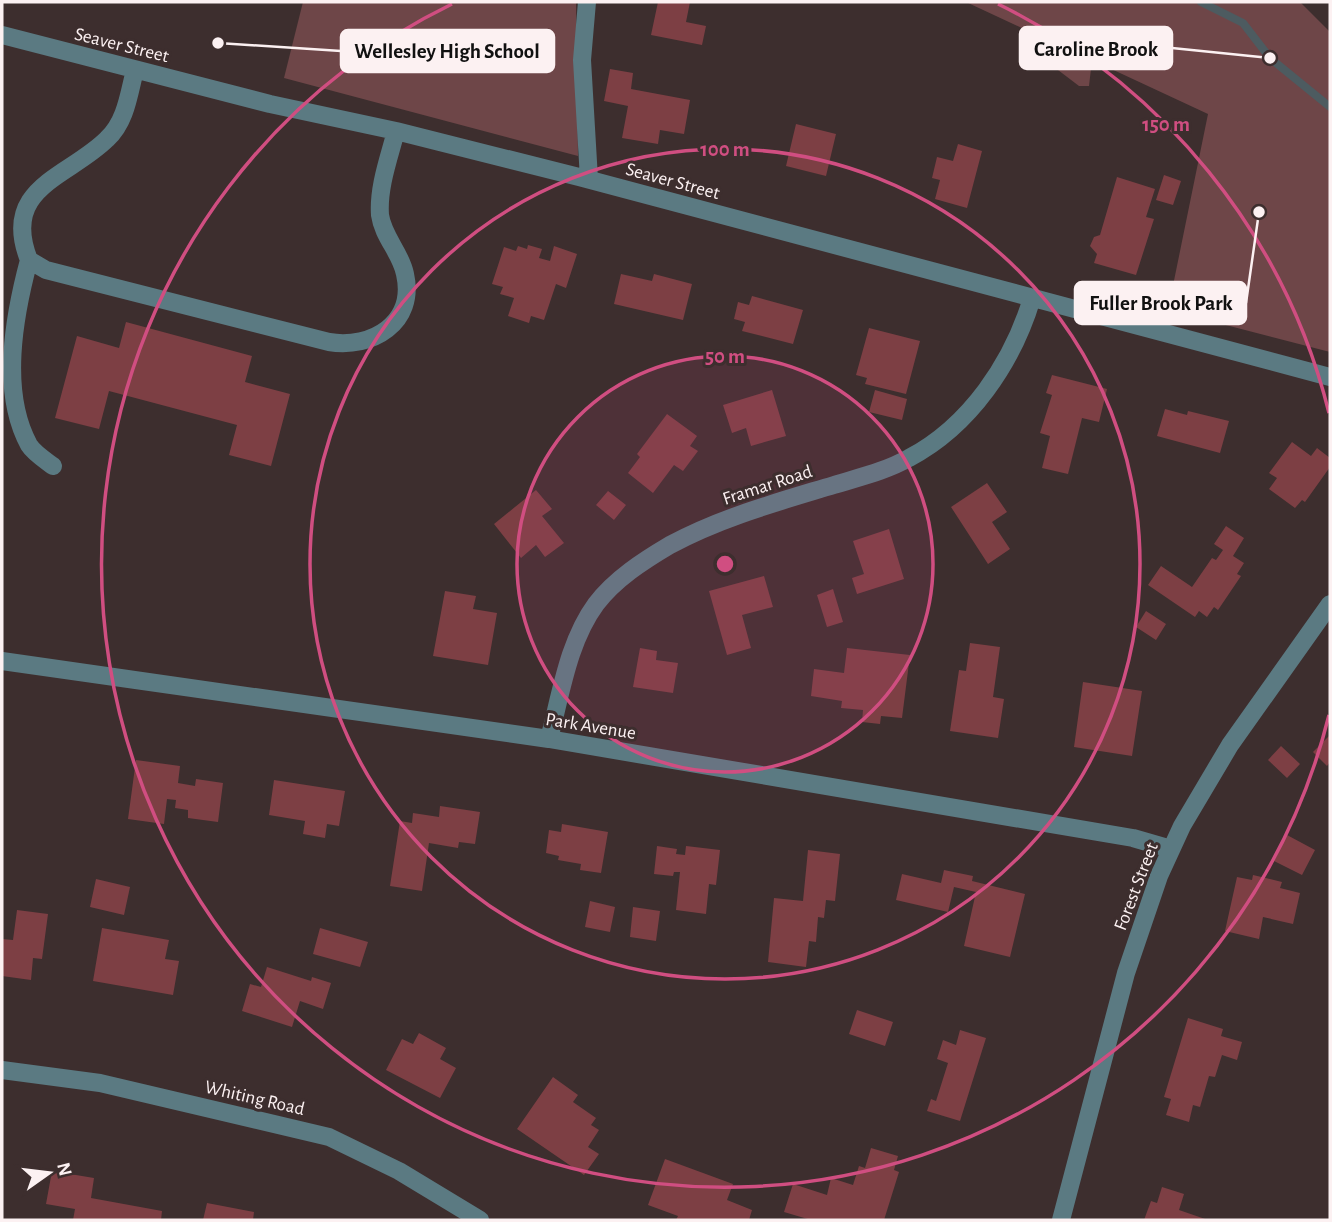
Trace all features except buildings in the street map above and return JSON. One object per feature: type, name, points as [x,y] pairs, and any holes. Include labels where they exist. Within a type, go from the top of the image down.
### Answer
[{"type":"street","points":[[587,2],[582,60],[589,179]]},
{"type":"street","name":"Seaver Street","points":[[2,35],[271,104],[396,131],[589,179],[1330,377]]},
{"type":"street","points":[[53,466],[30,447],[13,411],[13,321],[29,260],[21,232],[23,211],[28,200],[46,181],[107,140],[115,130],[125,107],[135,70]]},
{"type":"street","points":[[29,260],[46,270],[329,342],[352,345],[372,341],[392,326],[407,287],[402,263],[380,218],[382,187],[396,131]]},
{"type":"street","name":"Framar Road","points":[[549,739],[576,640],[596,604],[611,587],[645,561],[706,527],[882,470],[926,449],[957,422],[994,379],[1014,347],[1032,298]]},
{"type":"street","name":"Forest Street","points":[[1061,1220],[1136,938],[1171,849],[1242,726],[1327,614]]},
{"type":"street","name":"Park Avenue","points":[[2,661],[549,739],[1133,838],[1171,849]]},
{"type":"street","name":"Whiting Road","points":[[2,1070],[100,1083],[268,1120],[330,1137],[399,1171],[476,1219]]},
{"type":"shaded area","points":[[303,2],[576,2],[578,156],[284,78]]},
{"type":"shaded area","points":[[966,2],[1300,2],[1330,32],[1330,352],[1168,310],[1208,114],[1092,60],[1089,86],[1079,86],[1058,70],[1041,37]]},
{"type":"waterway","points":[[1201,2],[1243,23],[1270,58],[1330,107]]},
{"type":"place","name":"Wellesley High School","points":[[218,43]]},
{"type":"place","name":"Caroline Brook","points":[[1270,58]]},
{"type":"place","name":"Fuller Brook Park","points":[[1259,212]]}]
